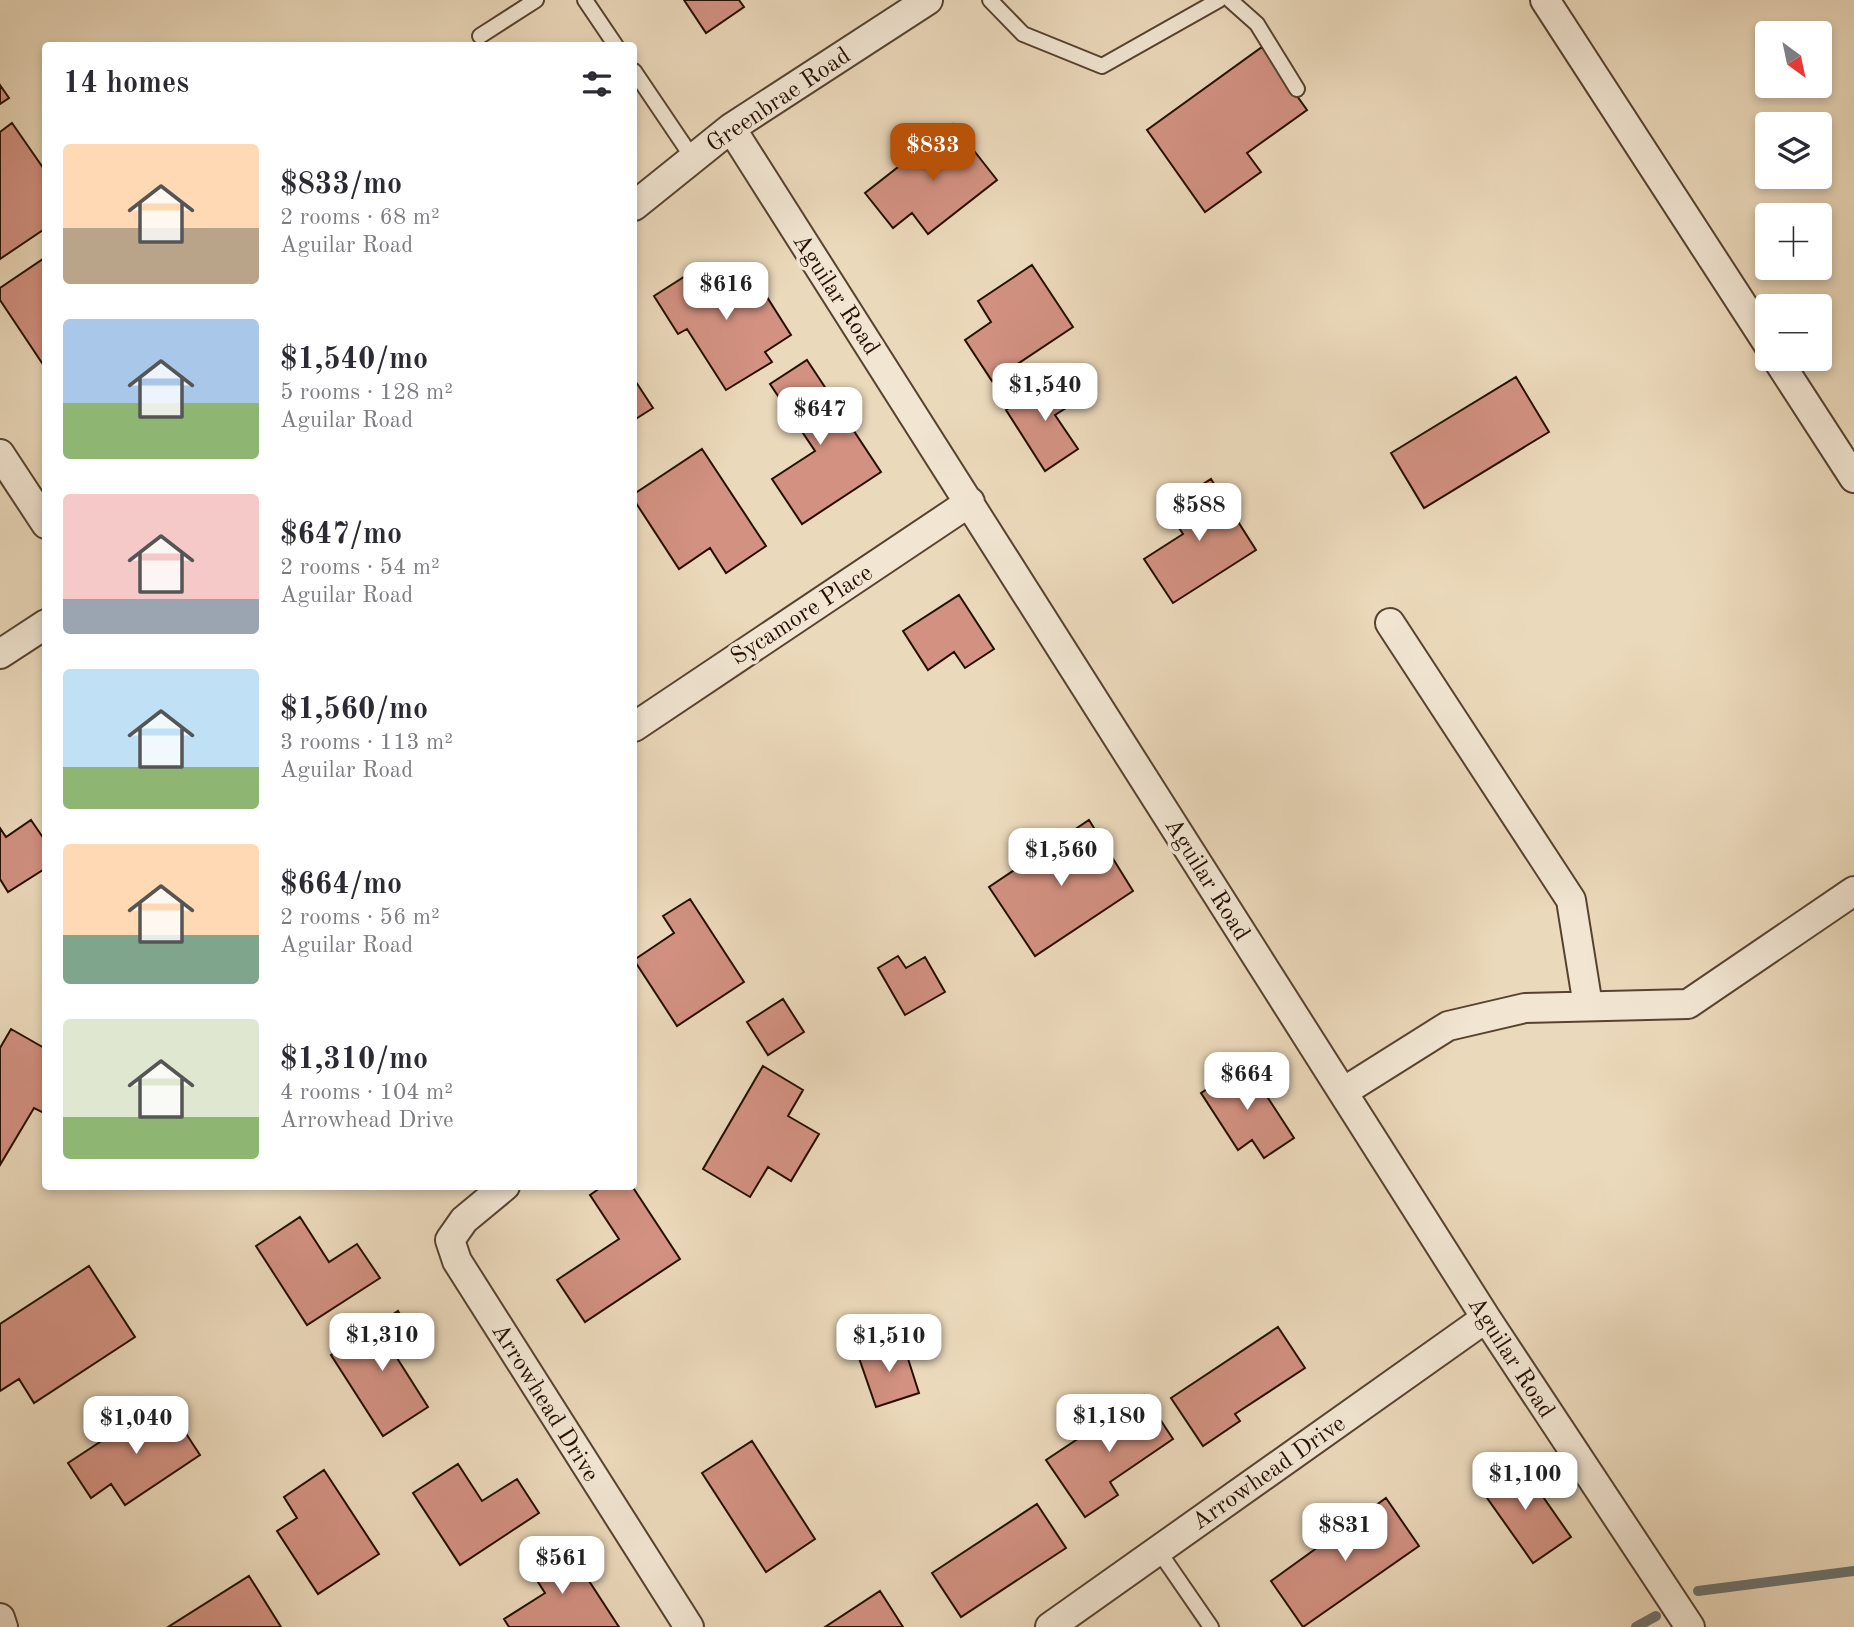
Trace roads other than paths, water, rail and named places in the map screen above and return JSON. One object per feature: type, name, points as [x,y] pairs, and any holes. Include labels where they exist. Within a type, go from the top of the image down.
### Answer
[{"type":"street","name":"Greenbrae Road","points":[[637,203],[731,128],[928,0]]},
{"type":"street","points":[[1545,0],[1755,324]]},
{"type":"street","name":"Aguilar Road","points":[[731,128],[1486,1318],[1690,1627]]},
{"type":"street","points":[[1785,371],[1854,478]]},
{"type":"street","points":[[0,454],[42,518]]},
{"type":"street","name":"Sycamore Place","points":[[637,725],[970,502]]},
{"type":"street","points":[[1390,623],[1571,900],[1588,1006]]},
{"type":"street","points":[[0,654],[42,627]]},
{"type":"street","points":[[1343,1092],[1448,1026],[1525,1008],[1688,1004],[1854,891]]},
{"type":"street","name":"Arrowhead Drive","points":[[500,1190],[464,1220],[450,1240],[457,1261],[688,1627]]},
{"type":"street","name":"Arrowhead Drive","points":[[1050,1627],[1486,1318]]},
{"type":"street","points":[[0,1618],[3,1627]]},
{"type":"lane","points":[[480,36],[536,0]]},
{"type":"lane","points":[[585,0],[613,42]]},
{"type":"lane","points":[[990,0],[1023,34],[1102,66],[1219,0]]},
{"type":"lane","points":[[1230,0],[1257,24],[1297,89]]},
{"type":"lane","points":[[637,75],[692,157]]},
{"type":"lane","points":[[1158,1550],[1211,1627]]},
{"type":"waterway","points":[[1698,1591],[1854,1571]]},
{"type":"waterway","points":[[1636,1627],[1656,1616]]}]
